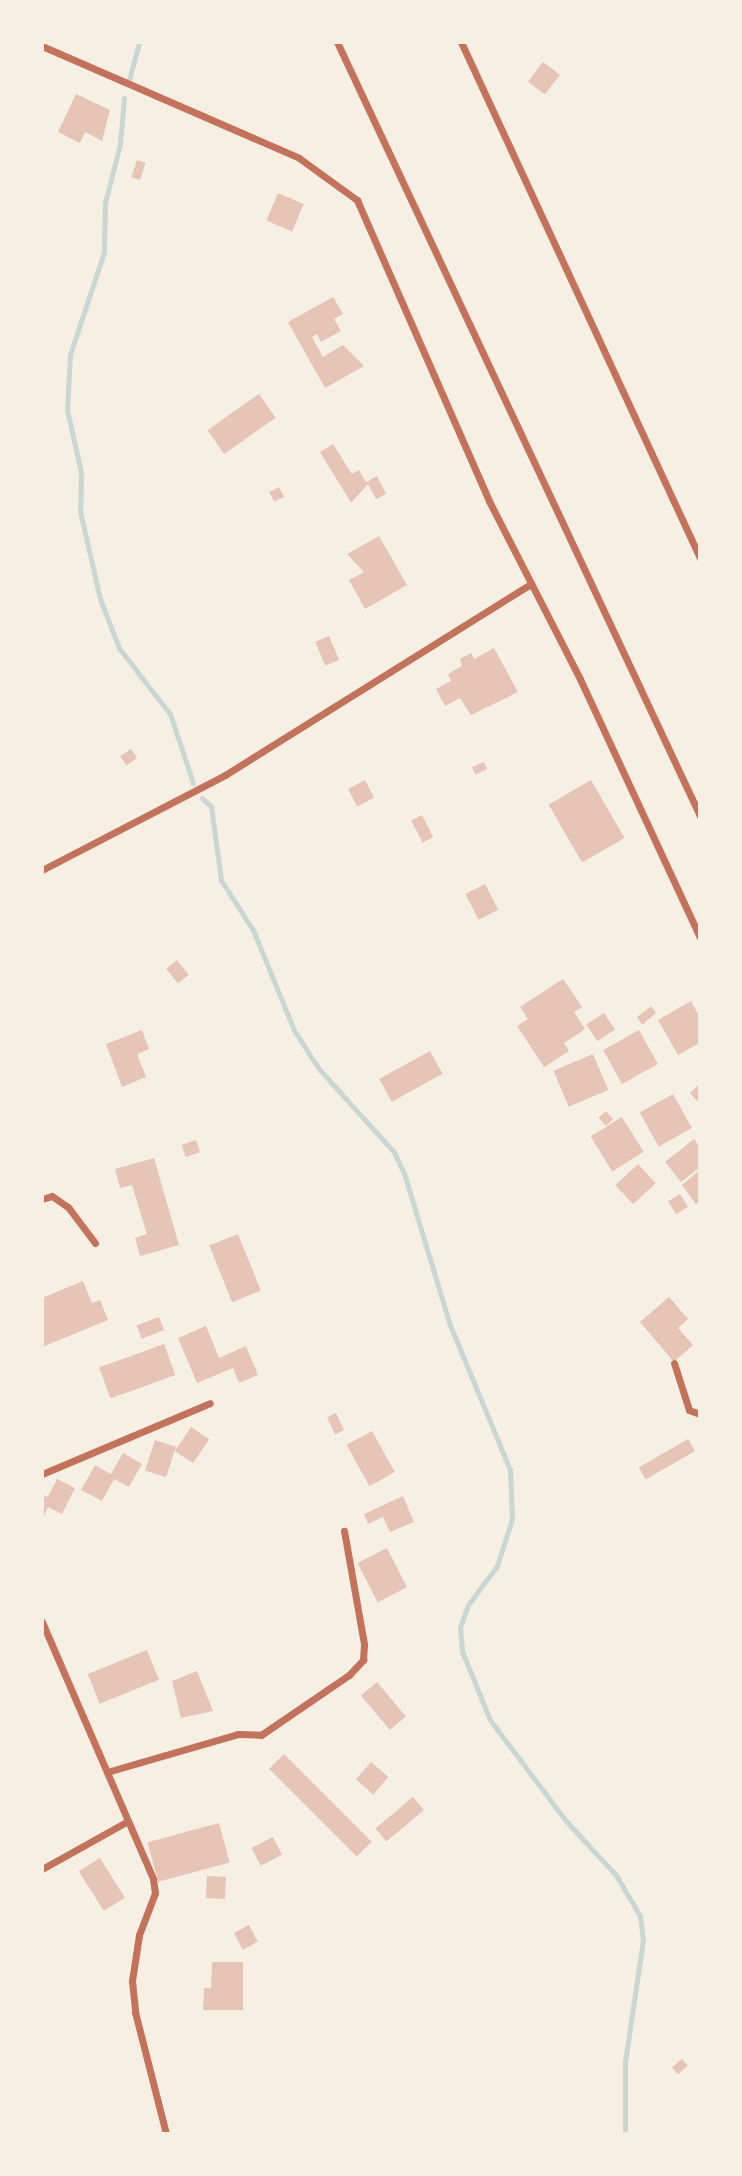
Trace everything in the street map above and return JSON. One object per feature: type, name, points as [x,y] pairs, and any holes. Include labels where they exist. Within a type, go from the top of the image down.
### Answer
[{"type":"street","points":[[337,42],[700,816]]},
{"type":"street","points":[[461,42],[700,558]]},
{"type":"street","points":[[42,46],[299,158],[357,200],[489,501],[700,937]]},
{"type":"street","points":[[42,870],[225,775],[531,584]]},
{"type":"street","points":[[42,1199],[52,1196],[68,1207],[95,1243]]},
{"type":"street","points":[[674,1363],[689,1410],[700,1414]]},
{"type":"street","points":[[42,1474],[210,1403]]},
{"type":"street","points":[[107,1772],[238,1734],[261,1735],[349,1675],[363,1660],[364,1644],[344,1531]]},
{"type":"street","points":[[42,1622],[153,1879],[155,1893],[139,1935],[132,1981],[135,2012],[166,2134]]},
{"type":"street","points":[[42,1869],[128,1821]]},
{"type":"building","points":[[543,62],[560,75],[545,95],[528,82]]},
{"type":"building","points":[[76,94],[110,110],[102,141],[85,132],[80,143],[58,132]]},
{"type":"building","points":[[137,160],[146,163],[140,180],[131,177]]},
{"type":"building","points":[[278,193],[304,204],[292,232],[266,221]]},
{"type":"building","points":[[333,297],[343,314],[334,319],[341,331],[321,342],[317,334],[312,337],[323,357],[343,345],[364,366],[325,388],[288,322]]},
{"type":"building","points":[[259,394],[276,418],[224,454],[207,430]]},
{"type":"building","points":[[333,444],[352,474],[359,470],[366,482],[377,476],[386,494],[376,499],[368,484],[351,503],[320,452]]},
{"type":"building","points":[[279,487],[284,497],[274,502],[269,492]]},
{"type":"building","points":[[379,536],[407,585],[365,609],[349,580],[364,572],[347,554]]},
{"type":"building","points":[[329,636],[339,660],[325,666],[315,642]]},
{"type":"building","points":[[494,648],[518,692],[471,715],[460,698],[445,706],[436,689],[451,681],[448,674],[462,666],[460,659],[471,653],[474,659]]},
{"type":"building","points":[[131,749],[137,758],[126,765],[120,756]]},
{"type":"building","points":[[484,762],[487,769],[475,774],[472,767]]},
{"type":"building","points":[[365,780],[374,798],[357,806],[348,789]]},
{"type":"building","points":[[591,780],[624,838],[582,863],[549,804]]},
{"type":"building","points":[[422,815],[433,837],[423,843],[411,820]]},
{"type":"building","points":[[485,884],[498,910],[479,920],[465,894]]},
{"type":"building","points":[[177,960],[189,975],[178,984],[166,969]]},
{"type":"building","points":[[563,979],[582,1007],[574,1012],[585,1029],[564,1043],[569,1051],[544,1067],[517,1026],[528,1019],[520,1007]]},
{"type":"building","points":[[691,1001],[700,1018],[700,1043],[678,1055],[658,1020]]},
{"type":"building","points":[[651,1006],[656,1013],[642,1025],[637,1017]]},
{"type":"building","points":[[604,1013],[615,1030],[597,1041],[586,1024]]},
{"type":"building","points":[[142,1030],[149,1049],[137,1054],[146,1077],[122,1087],[106,1044]]},
{"type":"building","points":[[639,1030],[658,1064],[622,1084],[603,1050]]},
{"type":"building","points":[[430,1051],[443,1074],[392,1102],[379,1079]]},
{"type":"building","points":[[593,1054],[608,1090],[569,1107],[553,1071]]},
{"type":"building","points":[[700,1083],[700,1104],[690,1093]]},
{"type":"building","points":[[673,1094],[692,1128],[659,1147],[640,1112]]},
{"type":"building","points":[[606,1111],[613,1119],[606,1126],[598,1118]]},
{"type":"building","points":[[622,1117],[644,1152],[612,1171],[591,1137]]},
{"type":"building","points":[[694,1139],[700,1147],[700,1167],[681,1182],[665,1162]]},
{"type":"building","points":[[196,1140],[200,1152],[186,1157],[182,1145]]},
{"type":"building","points":[[154,1158],[179,1245],[140,1256],[135,1238],[147,1234],[132,1185],[120,1188],[115,1169]]},
{"type":"building","points":[[638,1164],[656,1183],[633,1204],[615,1185]]},
{"type":"building","points":[[700,1170],[700,1201],[696,1204],[682,1185]]},
{"type":"building","points":[[680,1194],[688,1207],[676,1214],[668,1201]]},
{"type":"building","points":[[238,1234],[261,1291],[232,1302],[209,1246]]},
{"type":"building","points":[[83,1281],[92,1303],[100,1300],[108,1320],[42,1347],[42,1298]]},
{"type":"building","points":[[669,1297],[688,1319],[678,1328],[693,1345],[674,1362],[640,1322]]},
{"type":"building","points":[[159,1317],[164,1330],[142,1339],[137,1326]]},
{"type":"building","points":[[206,1326],[219,1358],[246,1346],[258,1375],[239,1383],[233,1368],[197,1383],[178,1338]]},
{"type":"building","points":[[164,1344],[175,1375],[110,1399],[99,1368]]},
{"type":"building","points":[[336,1413],[344,1430],[335,1434],[327,1417]]},
{"type":"building","points":[[191,1427],[209,1439],[193,1463],[175,1451]]},
{"type":"building","points":[[372,1431],[395,1472],[369,1486],[347,1445]]},
{"type":"building","points":[[688,1439],[695,1451],[646,1480],[639,1468]]},
{"type":"building","points":[[155,1440],[176,1447],[166,1477],[145,1470]]},
{"type":"building","points":[[123,1453],[142,1464],[129,1487],[114,1479],[102,1501],[81,1490],[95,1465],[111,1474]]},
{"type":"building","points":[[57,1479],[75,1488],[62,1514],[48,1507],[42,1521],[42,1494],[48,1497]]},
{"type":"building","points":[[403,1496],[414,1522],[390,1532],[383,1517],[368,1524],[364,1514]]},
{"type":"building","points":[[387,1548],[407,1587],[378,1602],[358,1563]]},
{"type":"building","points":[[147,1650],[159,1680],[100,1704],[88,1674]]},
{"type":"building","points":[[197,1671],[213,1711],[181,1718],[172,1681]]},
{"type":"building","points":[[377,1682],[406,1716],[390,1730],[361,1695]]},
{"type":"building","points":[[284,1754],[372,1842],[357,1857],[269,1769]]},
{"type":"building","points":[[371,1762],[388,1777],[373,1794],[356,1779]]},
{"type":"building","points":[[413,1797],[424,1810],[386,1842],[375,1828]]},
{"type":"building","points":[[219,1823],[230,1863],[158,1882],[148,1842]]},
{"type":"building","points":[[273,1837],[282,1855],[261,1866],[252,1848]]},
{"type":"building","points":[[100,1858],[125,1898],[104,1911],[79,1871]]},
{"type":"building","points":[[207,1876],[226,1877],[225,1899],[206,1898]]},
{"type":"building","points":[[249,1925],[258,1942],[243,1950],[234,1933]]},
{"type":"building","points":[[212,1962],[243,1962],[243,2010],[203,2010],[204,1988],[211,1988]]},
{"type":"building","points":[[682,2059],[688,2066],[678,2074],[672,2068]]},
{"type":"waterway","points":[[129,80],[139,42]]},
{"type":"waterway","points":[[124,98],[120,144],[105,203],[104,252],[70,355],[67,410],[81,472],[80,511],[100,599],[119,648],[170,714],[193,783]]},
{"type":"waterway","points":[[202,798],[211,806],[221,880],[253,930],[294,1030],[319,1069],[394,1152],[404,1173],[450,1325],[510,1470],[512,1519],[497,1566],[468,1605],[460,1627],[462,1651],[490,1720],[566,1821],[616,1875],[640,1916],[643,1940],[625,2062],[625,2134]]}]
